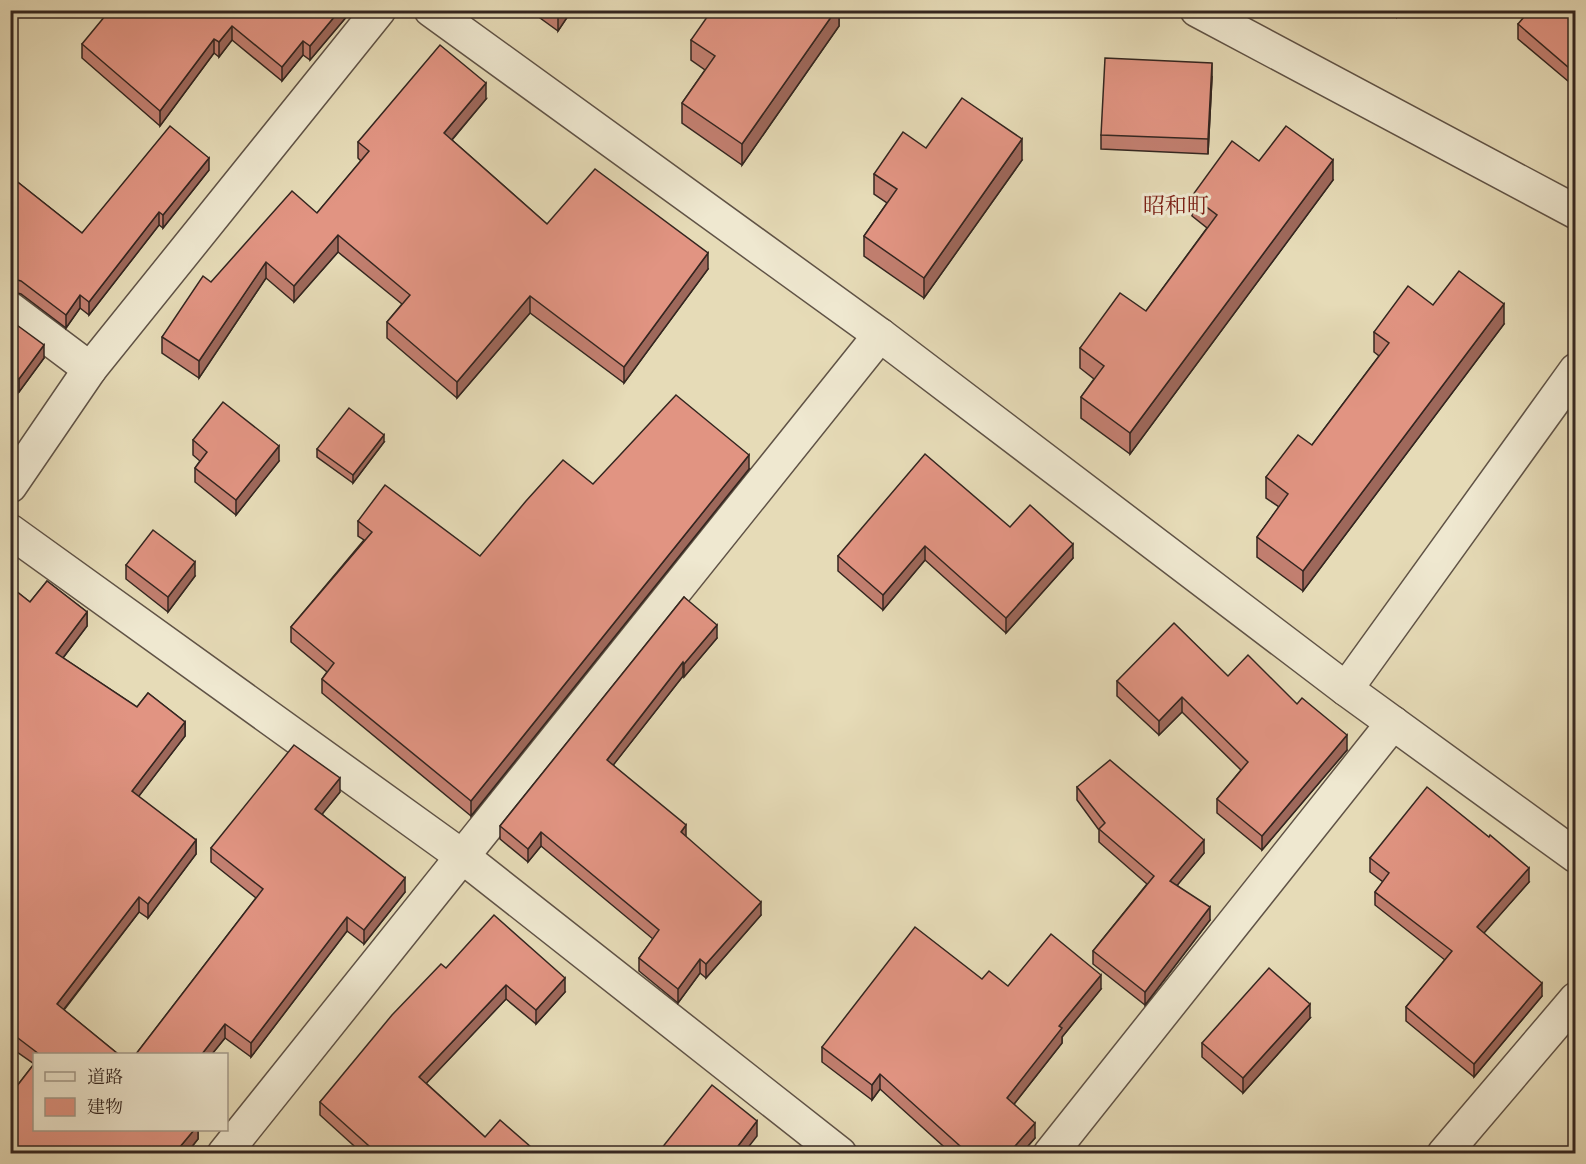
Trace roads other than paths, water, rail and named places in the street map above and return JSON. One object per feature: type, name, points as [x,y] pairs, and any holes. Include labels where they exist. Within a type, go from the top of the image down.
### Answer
[{"type":"street","points":[[10,486],[21,447],[90,369],[379,10]]},
{"type":"street","points":[[431,10],[880,335],[1346,689],[1575,856]]},
{"type":"street","points":[[1197,10],[1575,212]]},
{"type":"street","points":[[10,309],[90,369]]},
{"type":"street","points":[[224,1154],[880,335]]},
{"type":"street","points":[[1346,689],[1575,370]]},
{"type":"street","points":[[10,531],[463,858],[840,1154]]},
{"type":"street","points":[[1050,1154],[1392,723]]},
{"type":"street","points":[[1444,1154],[1575,999]]},
{"type":"district","name":"昭和町","points":[[1176,205]]}]
